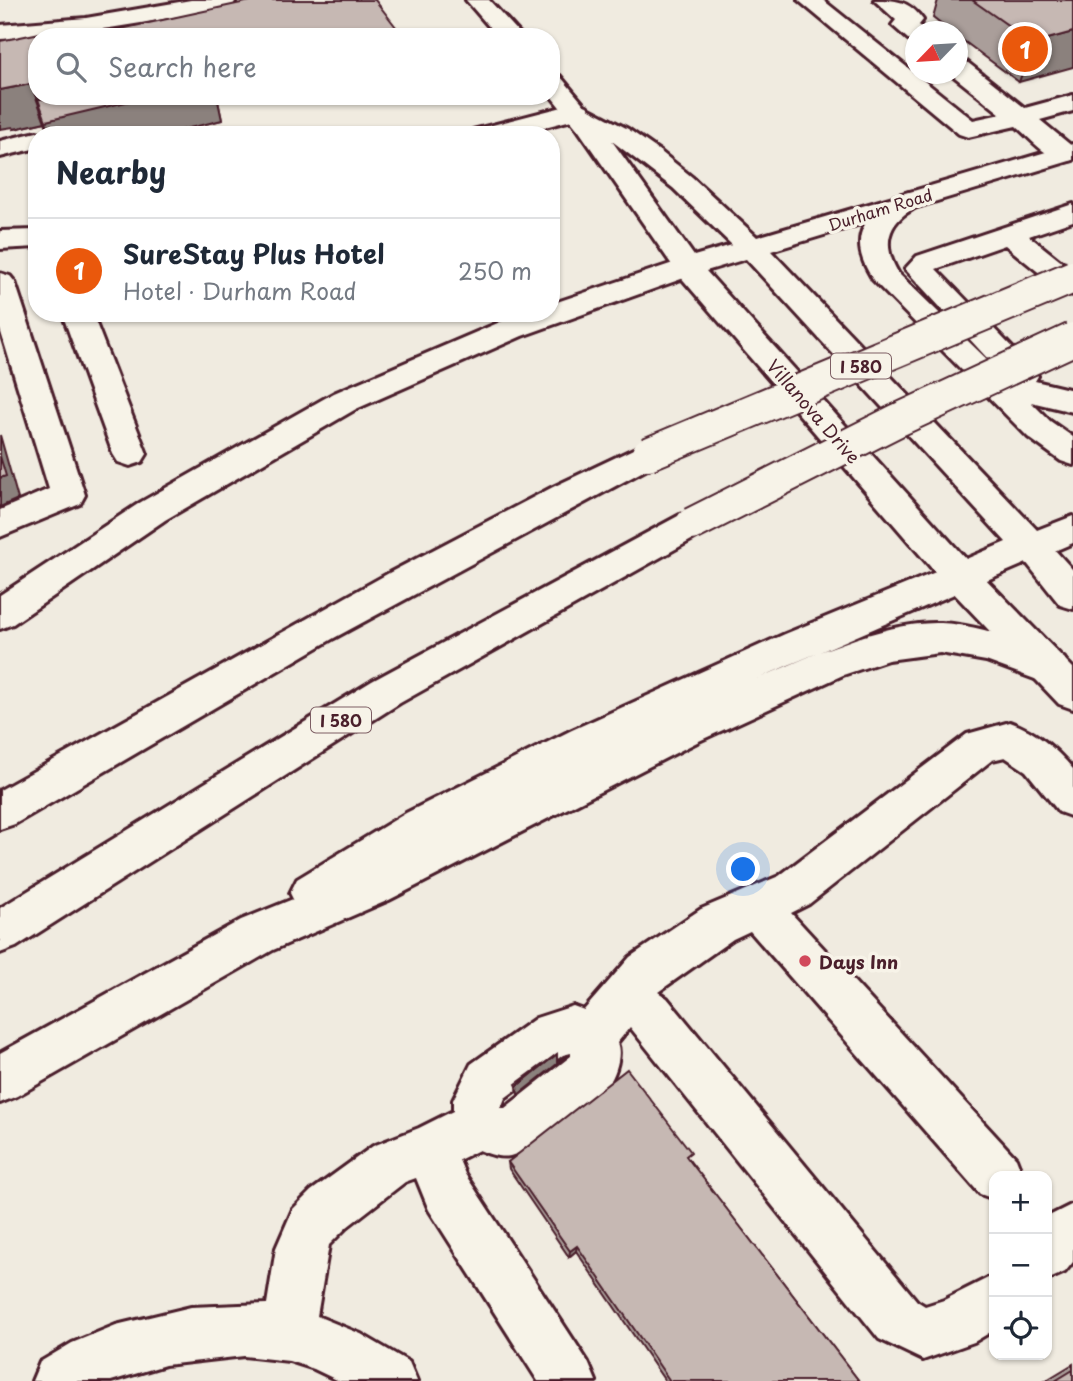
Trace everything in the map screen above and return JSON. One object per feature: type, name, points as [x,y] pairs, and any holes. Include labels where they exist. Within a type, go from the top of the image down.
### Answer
[{"type":"main road","points":[[100,28],[225,0]]},
{"type":"main road","points":[[477,0],[502,19]]},
{"type":"main road","points":[[810,0],[968,129],[1073,103]]},
{"type":"main road","points":[[885,0],[911,21]]},
{"type":"main road","points":[[855,37],[905,31]]},
{"type":"main road","points":[[0,32],[28,32]]},
{"type":"main road","points":[[968,76],[1069,153]]},
{"type":"main road","name":"Villanova Drive","points":[[560,91],[578,111],[598,144],[688,267],[960,576],[1062,681]]},
{"type":"main road","points":[[518,126],[578,111]]},
{"type":"main road","name":"Villanova Drive","points":[[578,111],[609,127],[653,159],[752,248],[1032,547],[1073,595]]},
{"type":"main road","points":[[0,149],[28,142]]},
{"type":"main road","name":"Durham Road","points":[[560,312],[688,267],[1069,153]]},
{"type":"main road","points":[[909,200],[879,222],[873,250],[878,265],[888,280],[1039,429],[1073,453]]},
{"type":"main road","points":[[1038,393],[919,269],[927,262],[1073,212]]},
{"type":"main road","points":[[1009,234],[1073,286]]},
{"type":"main road","points":[[0,240],[28,238]]},
{"type":"main road","name":"I 580","points":[[0,811],[328,622],[527,515],[648,454],[1073,277]]},
{"type":"main road","points":[[0,524],[68,495],[1,282]]},
{"type":"main road","points":[[81,322],[130,454]]},
{"type":"main road","name":"Durham Road","points":[[0,614],[153,511],[345,401],[531,322]]},
{"type":"main road","name":"I 580","points":[[0,932],[256,770],[516,619],[692,524],[908,415],[1073,339]]},
{"type":"main road","points":[[992,382],[1073,401]]},
{"type":"main road","points":[[257,935],[333,878],[400,836],[468,800],[710,681],[1073,529]]},
{"type":"main road","points":[[0,1079],[257,935],[399,874],[685,729],[858,653],[908,641],[940,638],[988,646],[1062,681]]},
{"type":"main road","points":[[288,1334],[302,1248],[311,1227],[329,1209],[390,1163],[429,1149],[480,1123],[490,1131],[500,1134],[520,1127],[592,1069],[596,1048],[591,1038],[646,972],[717,924],[794,890],[981,746],[1010,739],[1040,760],[1073,799]]},
{"type":"main road","points":[[757,907],[994,1171]]},
{"type":"main road","points":[[626,997],[651,1014],[898,1320],[923,1333],[955,1323],[989,1304]]},
{"type":"main road","points":[[429,1149],[447,1192],[569,1381]]},
{"type":"main road","points":[[59,1381],[97,1359],[169,1336],[239,1330],[288,1334],[357,1359],[390,1381]]},
{"type":"building","points":[[255,0],[375,0],[397,28],[126,28]]},
{"type":"building","points":[[972,0],[1073,0],[1073,32],[1033,43]]},
{"type":"building","points":[[28,35],[28,85],[0,90],[0,41]]},
{"type":"building","points":[[40,105],[113,105],[46,121]]},
{"type":"building","points":[[0,456],[6,476],[0,478]]},
{"type":"building","points":[[557,1054],[517,1086],[516,1084]]},
{"type":"building","points":[[627,1069],[691,1152],[686,1156],[859,1381],[670,1381],[577,1246],[570,1251],[508,1162]]},
{"type":"building","points":[[1073,1370],[1073,1381],[1055,1381]]},
{"type":"place","name":"SureStay Plus Hotel","points":[[1025,49]]},
{"type":"place","name":"Days Inn","points":[[805,961]]}]
